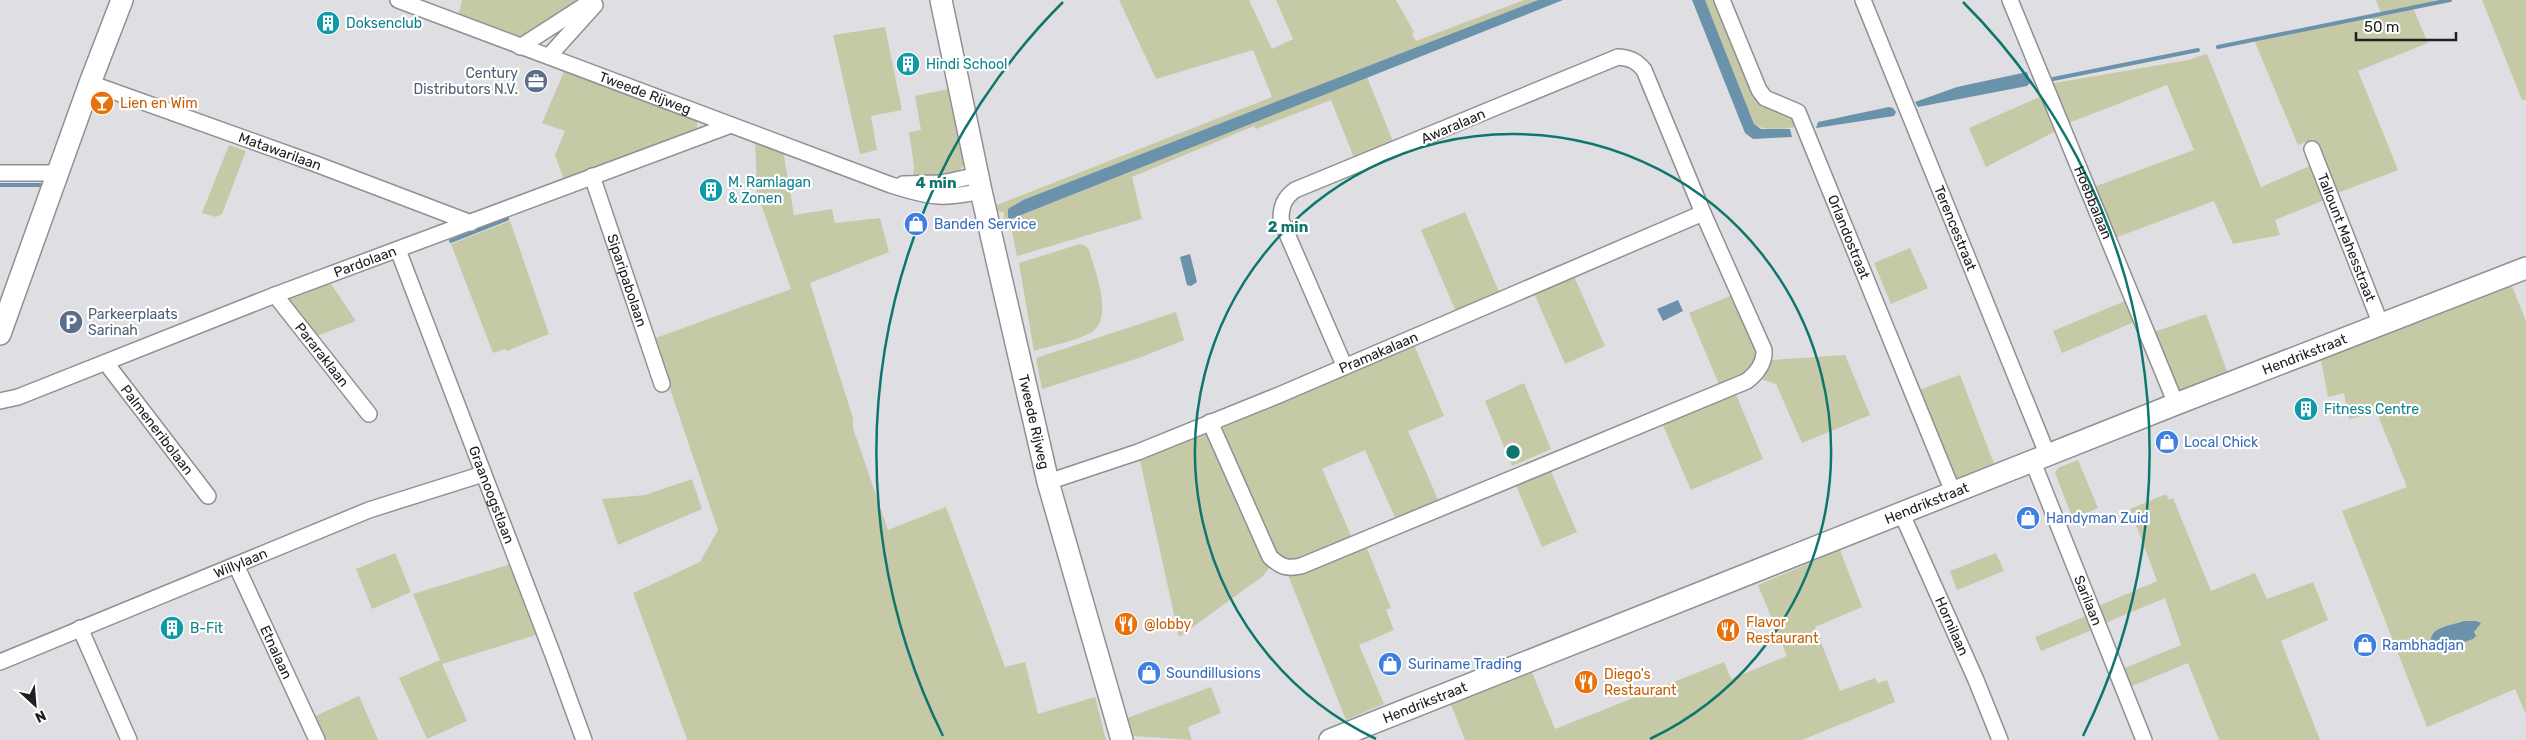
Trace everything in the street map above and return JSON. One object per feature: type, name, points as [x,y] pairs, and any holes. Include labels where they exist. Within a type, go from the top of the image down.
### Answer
[{"type":"street","points":[[0,334],[57,173],[122,0]]},
{"type":"street","name":"Tweede Rijweg","points":[[398,0],[891,185],[931,197],[963,196],[980,183],[1048,482],[1122,740]]},
{"type":"street","points":[[520,46],[593,0]]},
{"type":"street","points":[[550,56],[599,0]]},
{"type":"street","points":[[942,0],[980,183]]},
{"type":"street","name":"Orlandostraat","points":[[1722,0],[1759,90],[1765,98],[1798,112],[1953,492]]},
{"type":"street","name":"Terencestraat","points":[[1863,0],[2040,459]]},
{"type":"street","name":"Hoebbalaan","points":[[2010,0],[2176,404]]},
{"type":"street","name":"Awaralaan","points":[[1210,422],[1270,557],[1283,568],[1292,568],[1310,563],[1747,381],[1758,370],[1764,356],[1764,350],[1703,213],[1644,70],[1639,64],[1618,57],[1295,190],[1286,196],[1282,205],[1281,220],[1344,365]]},
{"type":"street","name":"Matawarilaan","points":[[90,83],[316,164],[471,223]]},
{"type":"street","name":"Pardolaan","points":[[0,401],[106,363],[274,295],[731,125]]},
{"type":"street","name":"Tallount Mahesstraat","points":[[2312,149],[2381,325]]},
{"type":"street","points":[[0,173],[57,173]]},
{"type":"street","name":"Siparipabolaan","points":[[592,176],[662,384]]},
{"type":"street","name":"Pramakalaan","points":[[1048,482],[1138,452],[1279,395],[1344,365],[1703,213]]},
{"type":"street","name":"Graanoogstlaan","points":[[398,250],[554,655],[584,740]]},
{"type":"street","name":"Hendrikstraat","points":[[1330,740],[1901,512],[2526,268]]},
{"type":"street","name":"Pararaklaan","points":[[274,295],[369,414]]},
{"type":"street","name":"Palmeneribolaan","points":[[106,363],[208,496]]},
{"type":"street","name":"Sarilaan","points":[[2040,459],[2144,740]]},
{"type":"street","name":"Willylaan","points":[[0,662],[369,510],[483,474]]},
{"type":"street","name":"Hornilaan","points":[[1901,512],[1976,680],[2000,740]]},
{"type":"street","name":"Etnalaan","points":[[236,565],[316,740]]},
{"type":"street","points":[[80,628],[129,740]]},
{"type":"green space","points":[[462,0],[584,0],[532,31],[516,38],[458,17]]},
{"type":"green space","points":[[1119,0],[1249,0],[1272,49],[1293,39],[1276,0],[1396,0],[1414,32],[1412,34],[1416,41],[1524,0],[1538,0],[1023,200],[1014,205],[1011,219],[1367,77],[1394,144],[1355,160],[1331,100],[1256,129],[1254,126],[1132,177],[1142,219],[1017,256],[1011,227],[1003,229],[1004,212],[995,211],[997,205],[1272,97],[1253,50],[1156,79]]},
{"type":"green space","points":[[1705,0],[1718,0],[1755,89],[1794,113],[1799,126],[1782,129],[1762,128],[1754,124]]},
{"type":"green space","points":[[2376,0],[2450,0],[2413,8],[2428,43],[2358,71],[2398,170],[2335,194],[2314,139],[2298,145],[2254,40],[2381,13]]},
{"type":"green space","points":[[2482,0],[2526,0],[2526,100],[2522,100]]},
{"type":"green space","points":[[885,27],[902,110],[871,116],[877,150],[860,154],[833,35]]},
{"type":"green space","points":[[2207,54],[2261,187],[2314,164],[2327,199],[2275,220],[2280,235],[2233,244],[2214,201],[2112,239],[2091,188],[2194,150],[2167,85],[2066,124],[2049,84],[2188,60]]},
{"type":"green space","points":[[566,67],[697,119],[697,130],[564,180],[555,155],[565,131],[542,123]]},
{"type":"green space","points":[[953,88],[965,161],[961,168],[950,175],[913,177],[914,166],[909,132],[921,130],[915,96]]},
{"type":"green space","points":[[2044,95],[2058,130],[1986,167],[1969,128]]},
{"type":"green space","points":[[755,139],[783,150],[794,215],[832,209],[835,223],[880,218],[889,252],[810,283],[853,418],[853,428],[888,530],[946,507],[1005,667],[1025,662],[1038,714],[1095,697],[1106,740],[685,740],[687,739],[633,593],[700,562],[718,530],[653,339],[791,289],[757,193]]},
{"type":"green space","points":[[229,145],[246,151],[222,214],[216,217],[202,213]]},
{"type":"green space","points":[[1465,212],[1500,294],[1456,312],[1421,230]]},
{"type":"green space","points":[[510,221],[549,334],[507,351],[505,349],[493,353],[451,244]]},
{"type":"green space","points":[[1080,244],[1086,246],[1089,250],[1099,282],[1102,307],[1101,318],[1097,327],[1090,333],[1077,339],[1034,351],[1019,263]]},
{"type":"green space","points":[[1910,248],[1928,288],[1891,304],[1874,263]]},
{"type":"green space","points":[[1573,274],[1605,346],[1565,364],[1533,291]]},
{"type":"green space","points":[[329,281],[356,321],[317,336],[310,334],[285,303],[286,296]]},
{"type":"green space","points":[[2510,281],[2526,321],[2526,714],[2515,689],[2427,727],[2342,511],[2407,487],[2377,413],[2349,419],[2344,393],[2328,397],[2320,355]]},
{"type":"green space","points":[[1735,294],[1759,346],[1755,369],[1720,387],[1689,313]]},
{"type":"green space","points":[[2125,301],[2134,322],[2062,353],[2053,331]]},
{"type":"green space","points":[[1176,312],[1184,340],[1139,358],[1042,389],[1036,358]]},
{"type":"green space","points":[[2206,314],[2230,379],[2178,396],[2151,333]]},
{"type":"green space","points":[[1412,340],[1444,416],[1408,431],[1440,504],[1397,522],[1365,450],[1322,469],[1353,540],[1294,564],[1278,558],[1222,437],[1224,425]]},
{"type":"green space","points":[[1845,355],[1870,415],[1802,443],[1776,384],[1761,379],[1771,360]]},
{"type":"green space","points":[[1960,375],[1996,469],[1957,483],[1916,391]]},
{"type":"green space","points":[[1524,383],[1551,449],[1512,466],[1485,401]]},
{"type":"green space","points":[[1735,392],[1763,459],[1691,490],[1662,423]]},
{"type":"green space","points":[[1200,431],[1207,434],[1213,443],[1271,565],[1263,576],[1179,637],[1139,456]]},
{"type":"green space","points":[[2078,460],[2098,508],[2073,519],[2055,473],[2058,468]]},
{"type":"green space","points":[[1550,469],[1577,532],[1542,547],[1515,483]]},
{"type":"green space","points":[[692,479],[702,509],[618,545],[602,499],[645,495]]},
{"type":"green space","points":[[2166,494],[2169,500],[2173,498],[2211,591],[2255,573],[2267,599],[2313,582],[2328,620],[2281,641],[2320,740],[2219,740],[2188,663],[2127,688],[2120,670],[2181,645],[2165,598],[2103,624],[2096,607],[2157,581],[2130,509]]},
{"type":"green space","points":[[1366,546],[1391,608],[1386,610],[1394,630],[1359,645],[1384,704],[1346,720],[1288,575]]},
{"type":"green space","points":[[1840,550],[1862,607],[1815,627],[1840,691],[1875,678],[1878,683],[1887,680],[1895,702],[1802,740],[1465,740],[1448,697],[1529,665],[1555,729],[1724,662],[1731,679],[1787,656],[1758,585]]},
{"type":"green space","points":[[395,553],[411,592],[372,609],[356,569]]},
{"type":"green space","points":[[1996,553],[2004,571],[1957,590],[1950,571]]},
{"type":"green space","points":[[511,564],[539,634],[442,664],[467,721],[427,739],[399,678],[440,660],[413,594]]},
{"type":"green space","points":[[2086,616],[2092,630],[2041,651],[2035,637]]},
{"type":"green space","points":[[1211,687],[1221,713],[1188,727],[1192,740],[1132,736],[1127,718]]},
{"type":"green space","points":[[359,696],[378,740],[321,740],[311,718]]},
{"type":"water","points":[[1538,0],[1563,0],[1011,219],[1008,218],[1008,209],[1023,200]]},
{"type":"water","points":[[1692,0],[1705,0],[1754,124],[1761,129],[1790,129],[1792,137],[1753,139],[1745,133]]},
{"type":"water","points":[[2027,72],[2030,83],[2027,86],[1918,107],[1915,102],[1957,87]]},
{"type":"water","points":[[1889,107],[1893,108],[1896,112],[1894,116],[1816,128],[1818,122]]},
{"type":"water","points":[[1190,254],[1197,282],[1191,286],[1187,285],[1180,257]]},
{"type":"water","points":[[1678,300],[1683,311],[1663,321],[1657,309]]},
{"type":"water","points":[[2464,621],[2481,623],[2474,632],[2476,636],[2473,639],[2443,649],[2431,643],[2433,633],[2437,630]]},
{"type":"waterway","points":[[2218,47],[2450,0]]},
{"type":"waterway","points":[[2053,79],[2198,50]]},
{"type":"waterway","points":[[0,185],[40,185]]},
{"type":"waterway","points":[[451,241],[507,219]]},
{"type":"place","name":"Doksenclub","points":[[328,23]]},
{"type":"place","name":"Hindi School","points":[[908,64]]},
{"type":"place","name":"Century Distributors N.V.","points":[[536,81]]},
{"type":"place","name":"Lien en Wim","points":[[102,103]]},
{"type":"place","name":"M. Ramlagan & Zonen","points":[[711,190]]},
{"type":"place","name":"Banden Service","points":[[916,224]]},
{"type":"place","name":"Parkeerplaats Sarinah","points":[[71,322]]},
{"type":"place","name":"Fitness Centre","points":[[2306,409]]},
{"type":"place","name":"Local Chick","points":[[2167,442]]},
{"type":"place","name":"Handyman Zuid","points":[[2028,518]]},
{"type":"place","name":"@lobby","points":[[1126,624]]},
{"type":"place","name":"B-Fit","points":[[172,628]]},
{"type":"place","name":"Flavor Restaurant","points":[[1728,630]]},
{"type":"place","name":"Rambhadjan","points":[[2365,645]]},
{"type":"place","name":"Suriname Trading","points":[[1390,664]]},
{"type":"place","name":"Soundillusions","points":[[1149,673]]},
{"type":"place","name":"Diego's Restaurant","points":[[1586,682]]}]
